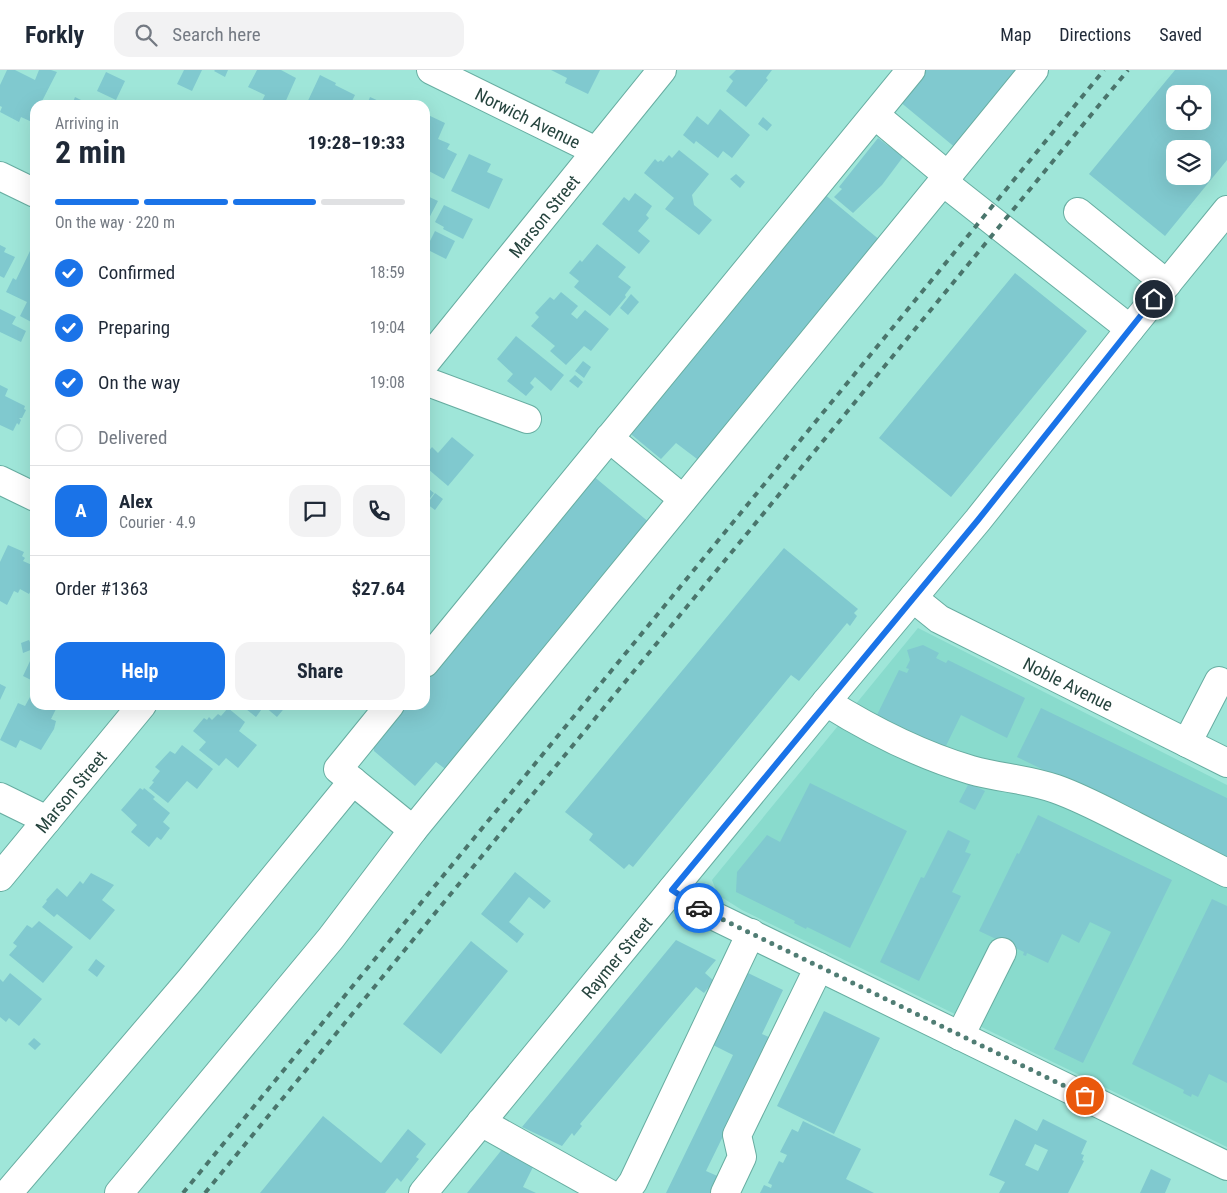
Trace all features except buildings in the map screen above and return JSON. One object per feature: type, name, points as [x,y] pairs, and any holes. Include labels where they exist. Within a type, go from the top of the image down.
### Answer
[{"type":"street","name":"Norwich Avenue","points":[[431,70],[596,151]]},
{"type":"street","name":"Marson Street","points":[[430,358],[662,70]]},
{"type":"street","points":[[430,657],[911,70]]},
{"type":"street","points":[[119,1193],[331,938],[413,830],[1034,70]]},
{"type":"street","points":[[874,115],[947,175],[951,188],[999,227],[1071,280],[1130,329]]},
{"type":"street","points":[[0,176],[30,191]]},
{"type":"street","name":"Raymer Street","points":[[424,1193],[826,702],[978,520],[1227,210]]},
{"type":"street","points":[[1078,212],[1166,284]]},
{"type":"street","points":[[430,382],[527,419]]},
{"type":"street","points":[[609,438],[682,499]]},
{"type":"street","points":[[0,480],[30,495]]},
{"type":"street","name":"Noble Avenue","points":[[913,598],[939,618],[1227,763]]},
{"type":"street","points":[[1187,743],[1218,681]]},
{"type":"street","points":[[826,702],[850,717],[892,738],[942,760],[972,770],[1019,779],[1055,789],[1092,804],[1227,873]]},
{"type":"street","name":"Marson Street","points":[[0,877],[138,710]]},
{"type":"street","points":[[386,710],[338,769],[413,830]]},
{"type":"street","points":[[8,1193],[190,980],[353,781]]},
{"type":"street","points":[[0,797],[47,820]]},
{"type":"street","points":[[672,890],[704,911],[1227,1166]]},
{"type":"street","points":[[625,1193],[638,1174],[751,933]]},
{"type":"street","points":[[960,1036],[1002,952]]},
{"type":"street","points":[[725,1193],[742,1157],[737,1135],[819,967]]},
{"type":"street","points":[[481,1122],[608,1193]]},
{"type":"shaded area","points":[[918,628],[1227,785],[1227,1147],[742,910],[718,895],[712,880]]},
{"type":"railway","points":[[183,1193],[1104,70]]},
{"type":"railway","points":[[205,1193],[1128,70]]},
{"type":"way so far","points":[[699,908],[1085,1096]]},
{"type":"route","points":[[699,908],[672,890],[978,520],[1154,299]]}]
